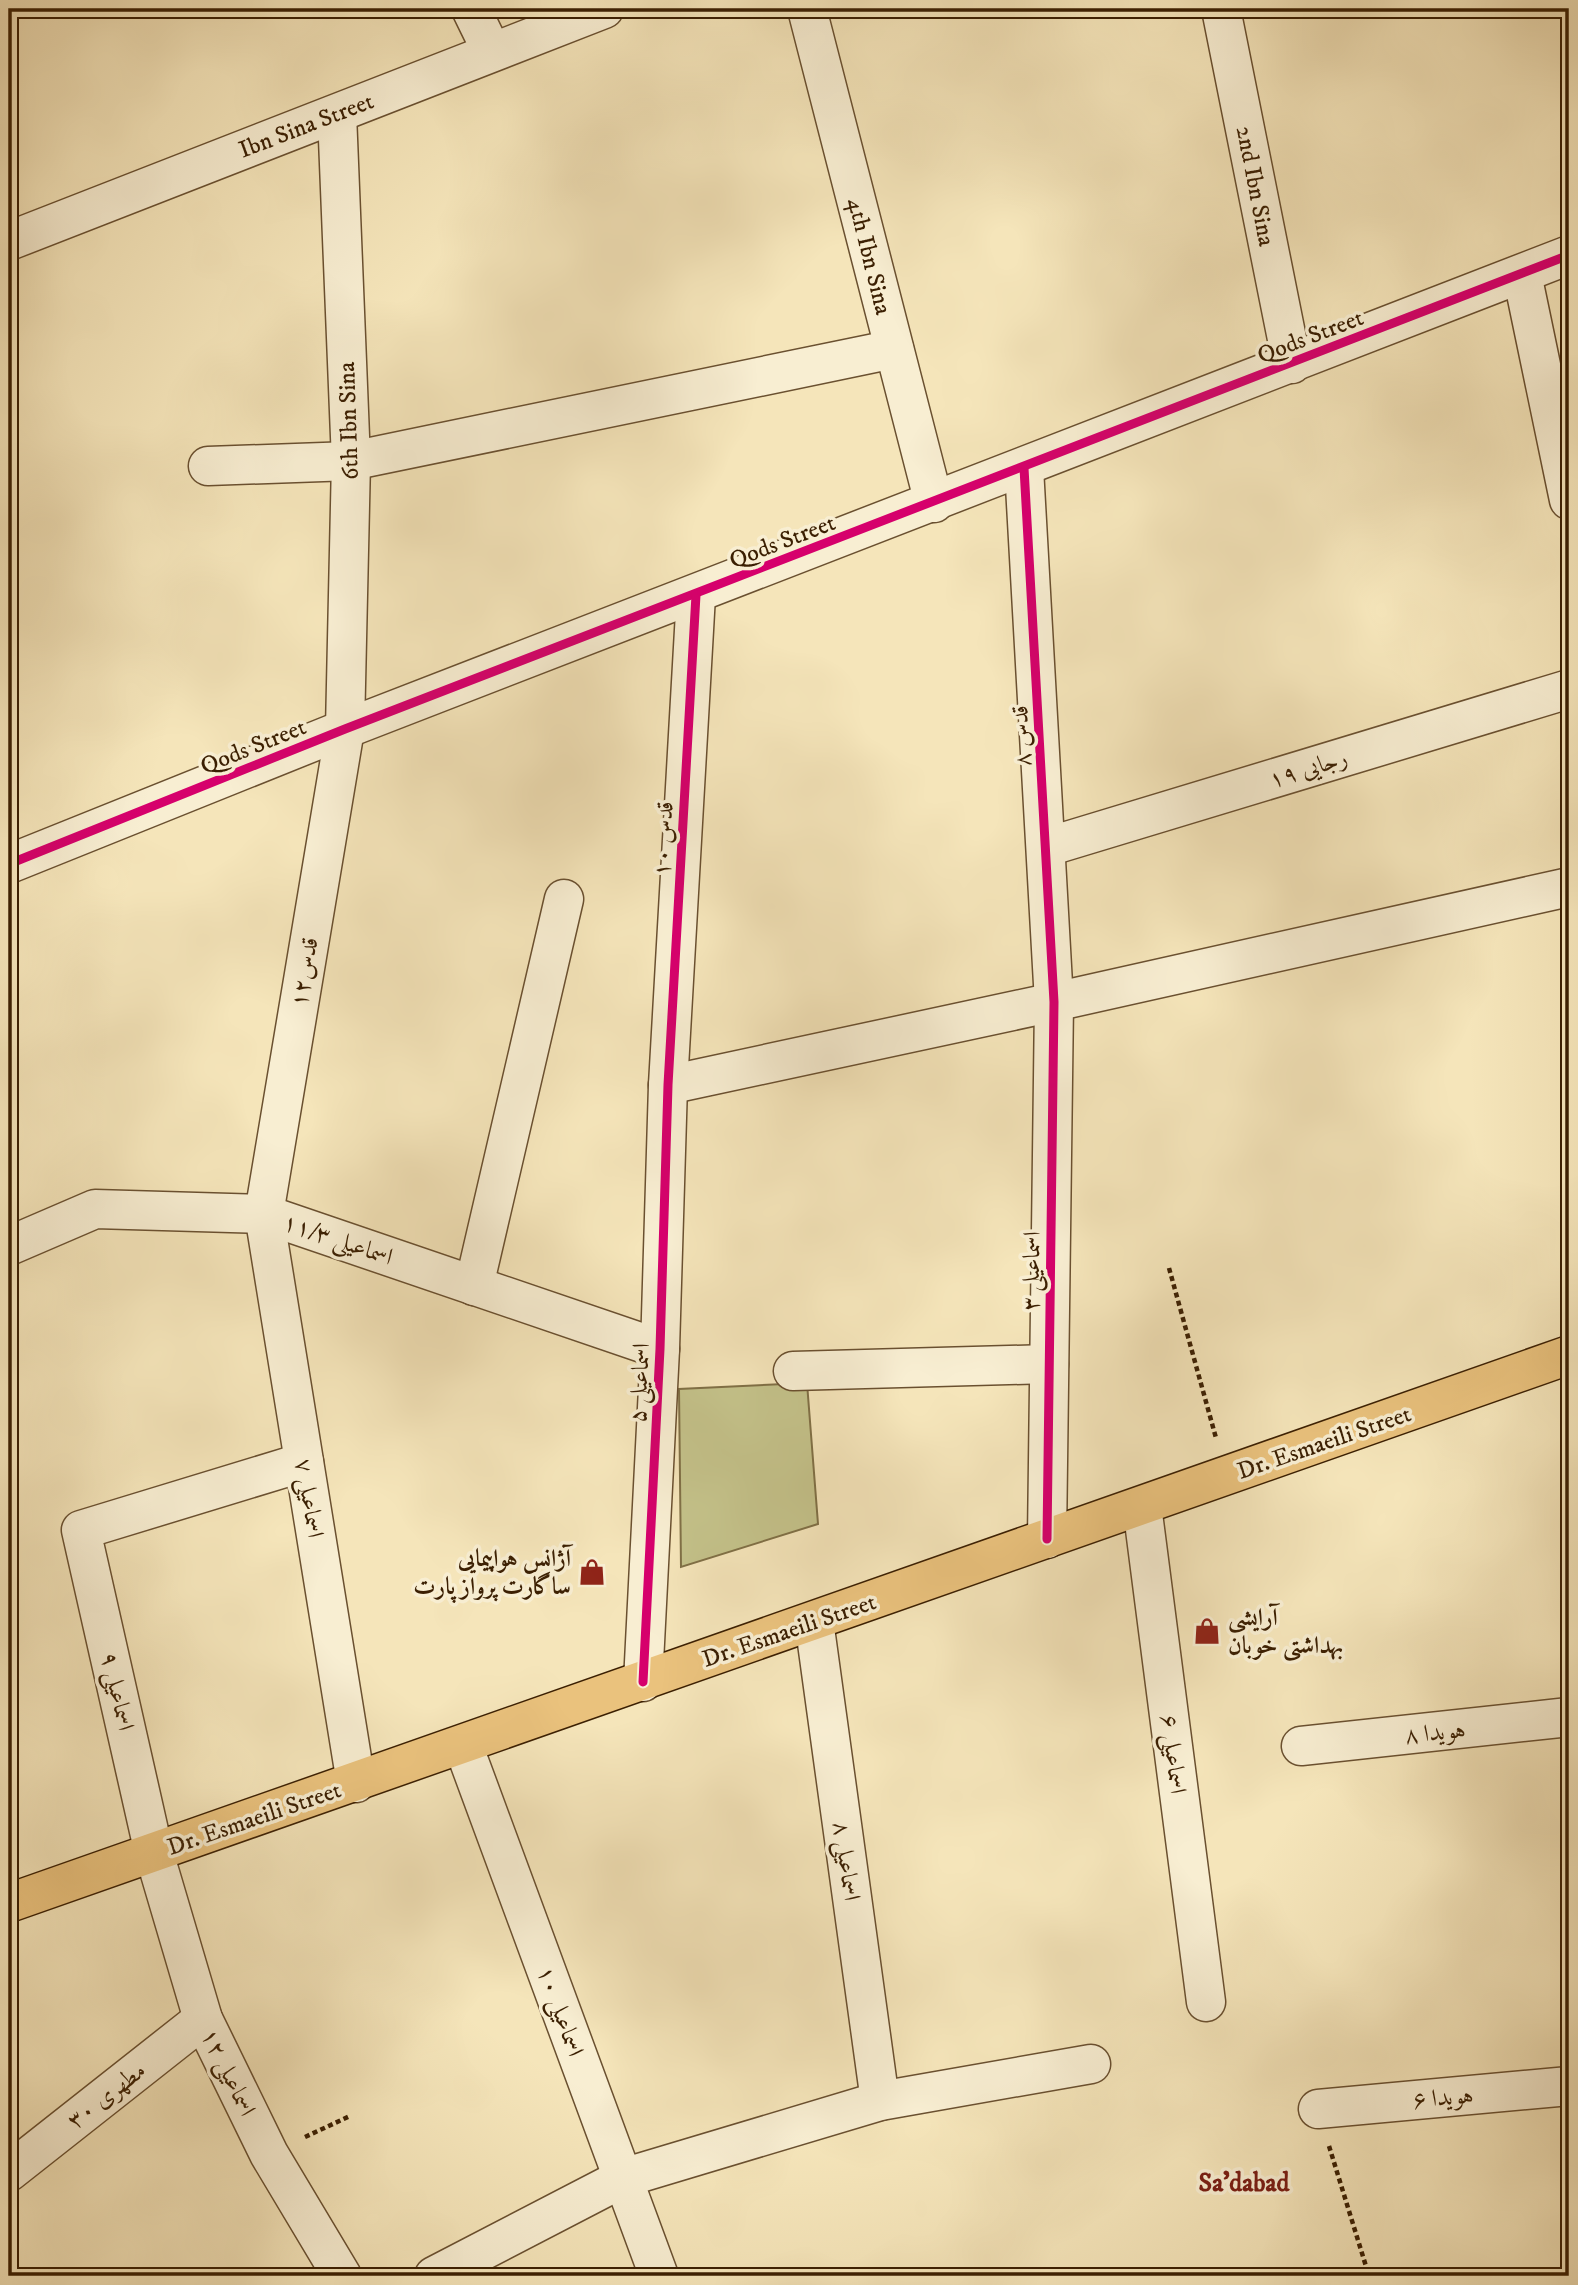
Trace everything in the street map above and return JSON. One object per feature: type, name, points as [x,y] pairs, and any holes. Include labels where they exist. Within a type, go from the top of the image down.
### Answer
[{"type":"main road","name":"Dr. Esmaeili Street","points":[[9,1903],[1569,1355]]},
{"type":"street","points":[[471,9],[492,52]]},
{"type":"street","name":"Ibn Sina Street","points":[[9,241],[604,9]]},
{"type":"street","name":"4th Ibn Sina","points":[[807,9],[934,503]]},
{"type":"street","name":"2nd Ibn Sina","points":[[1221,9],[1292,363]]},
{"type":"street","name":"6th Ibn Sina","points":[[337,114],[351,461],[345,729]]},
{"type":"street","name":"Qods Street","points":[[9,864],[345,729],[1569,255]]},
{"type":"street","points":[[1521,274],[1569,500]]},
{"type":"street","points":[[208,466],[351,461],[894,349]]},
{"type":"street","name":"قدس ۸","points":[[1024,468],[1054,1002]]},
{"type":"street","name":"قدس ۱۰","points":[[668,1085],[696,595]]},
{"type":"street","name":"رجایی ۱۹","points":[[1046,847],[1569,689]]},
{"type":"street","name":"قدس۱۲","points":[[264,1214],[345,729]]},
{"type":"street","points":[[668,1085],[1569,887]]},
{"type":"street","points":[[474,1286],[565,899]]},
{"type":"street","name":"اسماعیلی ۳","points":[[1047,1539],[1054,1002]]},
{"type":"street","name":"اسماعیلی ۵","points":[[643,1682],[660,1349],[668,1085]]},
{"type":"street","name":"اسماعیلی ۱۱/۳","points":[[9,1246],[96,1209],[264,1214],[660,1349]]},
{"type":"street","name":"اسماعیلی ۷","points":[[264,1214],[356,1783]]},
{"type":"street","points":[[793,1371],[1049,1364]]},
{"type":"street","name":"اسماعیلی ۹","points":[[154,1853],[81,1530],[304,1462]]},
{"type":"street","name":"اسماعیلی ۶","points":[[1142,1506],[1206,2002]]},
{"type":"street","name":"اسماعیلی ۸","points":[[814,1622],[880,2101]]},
{"type":"street","name":"هویدا ۸","points":[[1301,1746],[1569,1717]]},
{"type":"street","name":"اسماعیلی ۱۰","points":[[463,1745],[659,2276]]},
{"type":"street","name":"اسماعیلی ۱۲","points":[[154,1853],[203,2019],[269,2154],[335,2274]]},
{"type":"street","name":"مطهری ۳۰","points":[[9,2172],[203,2019]]},
{"type":"street","points":[[434,2276],[623,2178],[880,2101],[1091,2064]]},
{"type":"street","name":"هویدا ۶","points":[[1318,2109],[1569,2086]]},
{"type":"path","points":[[1169,1268],[1227,1476]]},
{"type":"path","points":[[1318,2109],[1369,2276]]},
{"type":"path","points":[[269,2154],[350,2116]]},
{"type":"shaded area","points":[[807,1383],[818,1524],[681,1567],[679,1389]]},
{"type":"cycle path","points":[[9,864],[345,729],[1569,255]]},
{"type":"cycle path","points":[[1024,468],[1054,1002],[1047,1539]]},
{"type":"cycle path","points":[[643,1682],[660,1349],[668,1085],[696,595]]},
{"type":"place","name":"آژانس هواپیمایی ساگارت پرواز پارت","points":[[592,1572]]},
{"type":"place","name":"آرایشی بهداشتی خوبان","points":[[1207,1631]]},
{"type":"district","name":"Sa'dabad","points":[[1244,2182]]}]
